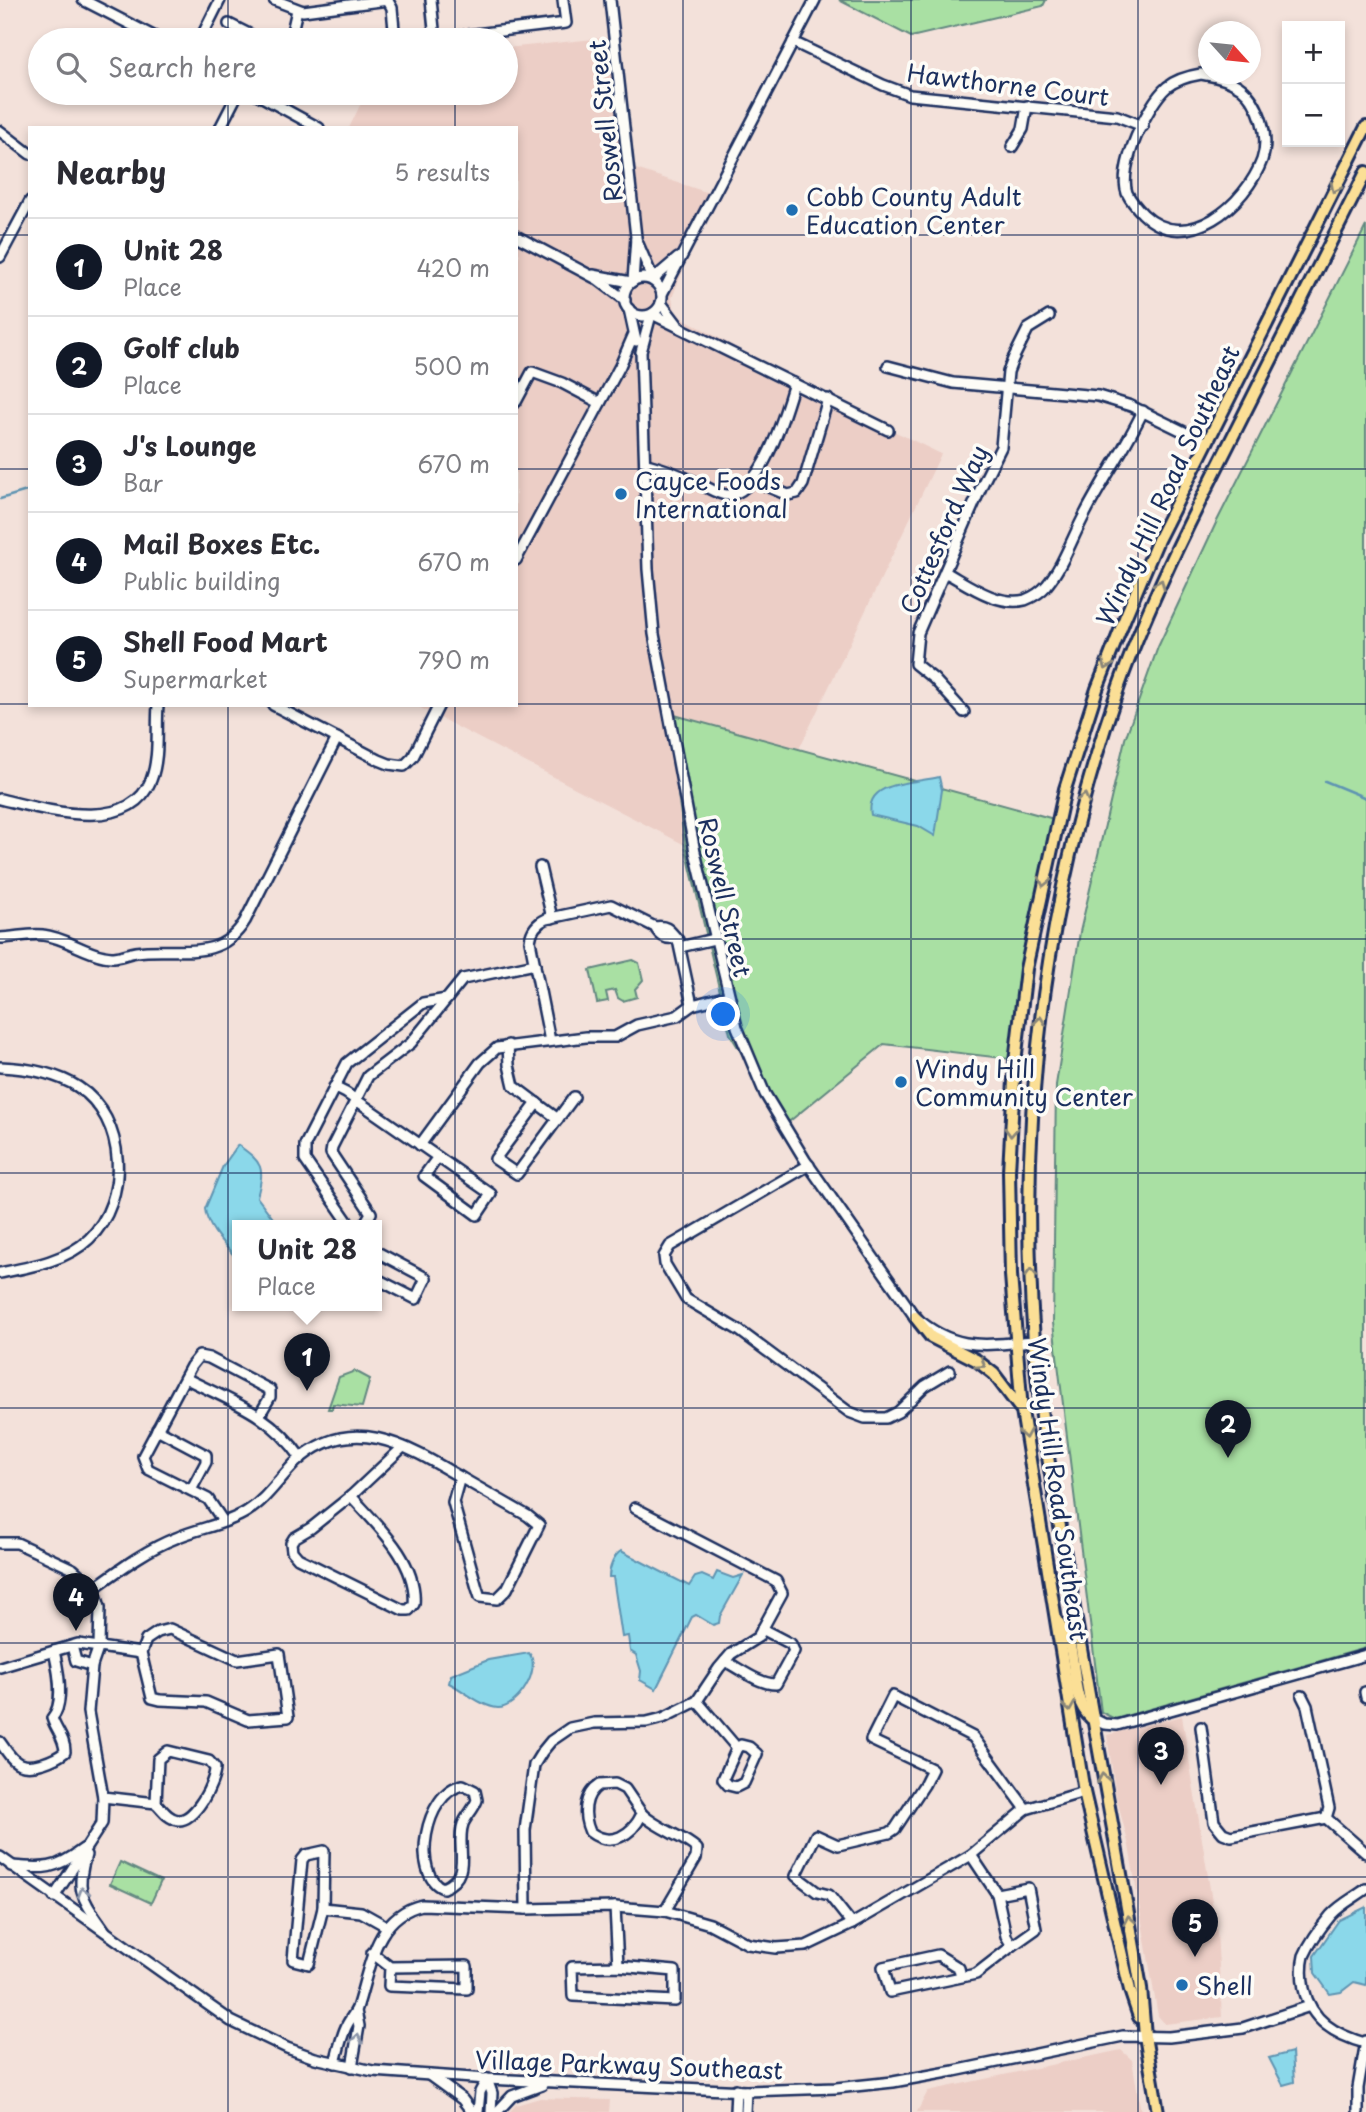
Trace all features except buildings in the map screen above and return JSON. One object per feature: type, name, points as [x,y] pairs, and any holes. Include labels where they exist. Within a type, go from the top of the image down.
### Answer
[{"type":"main road","name":"Windy Hill Road Southeast","points":[[1145,2036],[1130,1990],[1084,1793],[1022,1411],[1015,1342],[1009,1216],[1015,1062],[1026,969],[1042,889],[1065,789],[1097,689],[1146,567],[1366,127]]},
{"type":"main road","name":"Windy Hill Road Southeast","points":[[1158,2112],[1145,2036],[1139,1977],[1047,1450],[1034,1341],[1029,1166],[1037,1044],[1055,921],[1088,784],[1120,685],[1169,565],[1366,172]]},
{"type":"main road","points":[[915,1317],[931,1337],[976,1360],[994,1374],[1022,1411]]},
{"type":"main road","points":[[1054,1611],[1069,1643],[1082,1708],[1092,1718]]},
{"type":"street","points":[[83,0],[138,28]]},
{"type":"street","points":[[206,28],[220,0]]},
{"type":"street","points":[[274,0],[297,10],[388,1],[392,8],[394,28]]},
{"type":"street","points":[[430,0],[434,28]]},
{"type":"street","points":[[518,29],[566,23],[563,0]]},
{"type":"street","name":"Roswell Street","points":[[610,0],[635,237],[632,282]]},
{"type":"street","points":[[651,314],[662,298],[815,0]]},
{"type":"street","points":[[293,28],[297,10]]},
{"type":"street","points":[[229,24],[237,28]]},
{"type":"street","name":"Hawthorne Court","points":[[793,42],[903,93],[1117,116],[1143,126]]},
{"type":"street","points":[[1201,74],[1216,76],[1230,81],[1250,97],[1264,131],[1262,161],[1247,186],[1215,220],[1200,228],[1169,228],[1148,219],[1135,206],[1127,192],[1125,175],[1129,156],[1143,126],[1158,98],[1176,81],[1201,74]]},
{"type":"street","points":[[221,126],[232,105]]},
{"type":"street","points":[[277,105],[315,126]]},
{"type":"street","points":[[1012,147],[1023,129],[1027,106]]},
{"type":"street","points":[[0,131],[28,152]]},
{"type":"street","points":[[0,257],[28,205]]},
{"type":"street","points":[[518,237],[588,274],[637,315],[651,314],[677,324],[888,430]]},
{"type":"street","name":"Roswell Street","points":[[635,237],[654,281]]},
{"type":"street","points":[[654,281],[687,249]]},
{"type":"street","points":[[588,274],[632,282],[645,278],[654,281],[677,324]]},
{"type":"street","points":[[627,305],[626,290],[632,282]]},
{"type":"street","name":"Roswell Street","points":[[627,305],[633,336],[641,356]]},
{"type":"street","name":"Roswell Street","points":[[651,314],[641,356],[648,569],[654,634],[671,734],[714,939],[737,1027],[760,1083],[809,1165],[915,1317],[940,1334],[968,1344],[983,1346],[1034,1341]]},
{"type":"street","name":"Cottesford Way","points":[[964,712],[934,679],[915,664],[918,632],[1001,447],[1009,372],[1022,339],[1028,329],[1049,316]]},
{"type":"street","points":[[518,556],[620,366],[633,336]]},
{"type":"street","points":[[620,366],[641,356]]},
{"type":"street","points":[[888,366],[953,383],[1098,396],[1143,411],[1207,443]]},
{"type":"street","points":[[518,398],[532,372],[562,383],[600,403]]},
{"type":"street","points":[[646,464],[670,471],[725,496],[741,493],[778,438],[794,383]]},
{"type":"street","points":[[752,480],[788,495],[797,493],[803,484],[828,400]]},
{"type":"street","points":[[945,572],[990,595],[1014,601],[1035,595],[1046,587],[1059,568],[1084,515],[1143,411]]},
{"type":"street","points":[[0,799],[80,814],[120,810],[135,802],[151,781],[155,768],[158,707]]},
{"type":"street","points":[[277,707],[397,766],[404,766],[409,762],[438,707]]},
{"type":"street","points":[[0,937],[40,934],[57,937],[89,952],[115,958],[135,952],[211,948],[228,941],[238,933],[245,921],[337,738]]},
{"type":"street","points":[[540,867],[552,918]]},
{"type":"street","points":[[550,1041],[530,941],[539,923],[552,918],[611,905],[655,927],[658,933],[667,938],[675,937],[681,947],[692,1005]]},
{"type":"street","points":[[681,947],[714,939]]},
{"type":"street","points":[[367,1220],[371,1213],[331,1153],[368,1076],[411,1043],[463,979],[535,964]]},
{"type":"street","points":[[420,1145],[486,1056],[497,1048],[586,1037],[615,1037],[637,1025],[677,1016],[692,1005],[728,996]]},
{"type":"street","points":[[347,1220],[303,1155],[305,1145],[347,1063],[423,1003],[447,999]]},
{"type":"street","points":[[508,1045],[512,1082],[517,1090],[558,1119]]},
{"type":"street","points":[[0,1067],[53,1076],[78,1087],[100,1108],[112,1132],[118,1176],[104,1220],[76,1250],[48,1262],[0,1273]]},
{"type":"street","points":[[334,1087],[356,1100],[438,1157],[491,1195],[477,1215],[424,1176],[438,1157]]},
{"type":"street","points":[[537,1103],[495,1159],[517,1174],[574,1097]]},
{"type":"street","points":[[809,1165],[670,1246],[664,1256],[665,1264],[682,1295],[755,1341],[842,1408],[865,1418],[886,1418],[898,1412],[925,1386],[950,1371]]},
{"type":"street","points":[[382,1255],[426,1278],[416,1299],[382,1282]]},
{"type":"street","points":[[223,1521],[208,1499],[148,1469],[143,1456],[199,1356],[209,1358],[270,1390],[270,1397],[260,1416]]},
{"type":"street","points":[[185,1378],[260,1416],[280,1432],[301,1458]]},
{"type":"street","points":[[158,1429],[206,1455],[206,1462],[191,1490]]},
{"type":"street","points":[[94,1588],[173,1538],[244,1514],[301,1458],[321,1444],[353,1435],[378,1437],[403,1447],[460,1477],[528,1516],[539,1525],[507,1589],[497,1599],[481,1597],[477,1588],[453,1502],[460,1477]]},
{"type":"street","points":[[351,1496],[401,1556],[414,1595],[414,1605],[409,1610],[403,1610],[298,1558],[292,1551],[291,1543],[351,1496],[403,1447]]},
{"type":"street","points":[[526,1909],[524,1830],[534,1765],[542,1752],[551,1741],[570,1728],[594,1723],[655,1720],[696,1701],[731,1654],[755,1640],[782,1593],[778,1584],[635,1508]]},
{"type":"street","points":[[0,1543],[17,1543],[29,1547],[73,1569],[94,1588],[100,1607],[99,1646],[92,1666],[88,1712],[103,1797],[102,1823],[54,1897]]},
{"type":"street","points":[[170,1629],[237,1660],[279,1654],[288,1717],[248,1720],[206,1702],[155,1700],[150,1695],[141,1653],[146,1640],[158,1632],[170,1629]]},
{"type":"street","points":[[725,1661],[771,1685],[776,1684],[794,1651],[791,1644],[762,1629]]},
{"type":"street","points":[[0,1667],[78,1644],[141,1653]]},
{"type":"street","points":[[72,1646],[76,1661],[92,1666]]},
{"type":"street","points":[[0,1742],[16,1761],[24,1765],[52,1760],[65,1752],[64,1741],[54,1727],[52,1718],[57,1713],[60,1675],[54,1651]]},
{"type":"street","points":[[1092,1718],[1104,1724],[1117,1725],[1366,1655]]},
{"type":"street","points":[[852,1924],[829,1895],[806,1886],[796,1876],[816,1835],[838,1845],[889,1833],[895,1829],[924,1785],[932,1769],[871,1740],[893,1696],[973,1737],[1026,1809]]},
{"type":"street","points":[[1302,1696],[1307,1706],[1329,1808],[1326,1818]]},
{"type":"street","points":[[696,1701],[737,1748]]},
{"type":"street","points":[[1200,1727],[1214,1822],[1223,1833],[1231,1836],[1326,1818]]},
{"type":"street","points":[[745,1746],[757,1754],[744,1783],[736,1787],[723,1779],[737,1748],[745,1746]]},
{"type":"street","points":[[103,1797],[156,1803],[169,1817],[184,1819],[200,1805],[213,1782],[215,1768],[209,1761],[168,1751],[163,1753],[158,1759],[156,1803]]},
{"type":"street","points":[[463,1784],[475,1791],[477,1800],[463,1825],[463,1861],[454,1881],[443,1888],[432,1880],[428,1872],[426,1832],[441,1797],[449,1789],[463,1784]]},
{"type":"street","points":[[642,1814],[628,1834],[608,1839],[590,1832],[585,1811],[591,1791],[599,1785],[615,1784],[625,1788],[650,1822],[697,1849],[696,1858],[665,1912]]},
{"type":"street","points":[[335,2063],[347,2024],[356,2011],[372,1953],[386,1926],[411,1908],[422,1905],[526,1909],[615,1907],[665,1912],[710,1924],[748,1944],[776,1948],[806,1946],[852,1924],[971,1855],[1026,1809],[1084,1793]]},
{"type":"street","points":[[1326,1818],[1366,1853]]},
{"type":"street","points":[[10,1866],[52,1868],[69,1860],[90,1844]]},
{"type":"street","points":[[90,1844],[80,1874],[80,1890],[108,1935]]},
{"type":"street","points":[[324,1851],[323,1908],[309,1964],[293,1960],[302,1860],[306,1855],[324,1851]]},
{"type":"street","points":[[971,1855],[997,1894],[1006,1936],[1012,1946]]},
{"type":"street","name":"Village Parkway Southeast","points":[[0,1857],[230,2021],[271,2042],[352,2067],[551,2082],[741,2090],[836,2088],[893,2082],[1123,2036],[1169,2037],[1242,2028],[1310,2006]]},
{"type":"street","points":[[443,1888],[443,1906]]},
{"type":"street","points":[[961,1977],[959,1968],[938,1955],[883,1967],[890,1992],[976,1974],[1036,1929],[1028,1888],[997,1894]]},
{"type":"street","points":[[1358,2112],[1358,2088],[1366,2042],[1345,2038],[1323,2024],[1310,2006],[1302,1976],[1305,1955],[1331,1916],[1366,1889]]},
{"type":"street","points":[[615,1907],[618,1966]]},
{"type":"street","points":[[323,1908],[361,1912],[386,1926]]},
{"type":"street","points":[[372,1953],[390,1967],[467,1966],[467,1989],[389,1986],[390,1967]]},
{"type":"street","points":[[618,1966],[675,1971],[675,2001],[573,1996],[572,1967],[618,1966]]},
{"type":"street","points":[[352,2067],[359,2026],[356,2011]]},
{"type":"street","points":[[427,2074],[462,2099],[472,2112]]},
{"type":"street","points":[[478,2112],[480,2092],[487,2079]]},
{"type":"street","points":[[487,2079],[492,2093],[491,2112]]},
{"type":"street","points":[[498,2112],[512,2096],[551,2082]]},
{"type":"street","points":[[735,2112],[741,2090]]},
{"type":"street","points":[[741,2090],[745,2112]]},
{"type":"shaded area","points":[[614,37],[630,167],[712,194],[672,298],[676,314],[828,399],[941,454],[799,749],[667,713],[685,845],[419,707],[518,707],[518,126],[350,126],[360,105],[518,105],[518,47]]},
{"type":"shaded area","points":[[1182,1716],[1217,1932],[1222,2017],[1165,2024],[1158,2016],[1107,1735]]},
{"type":"shaded area","points":[[1121,2050],[1132,2060],[1141,2112],[917,2112],[928,2091]]},
{"type":"shaded area","points":[[540,2098],[610,2100],[609,2112],[509,2112],[516,2105]]},
{"type":"green space","points":[[839,0],[1046,0],[1043,6],[911,37]]},
{"type":"green space","points":[[1366,226],[1366,1648],[1115,1719],[1101,1712],[1053,1323],[1056,1085],[1080,932],[1125,739],[1158,647],[1216,523]]},
{"type":"green space","points":[[667,713],[1054,819],[1023,952],[1010,1059],[884,1044],[785,1125],[730,1034],[685,845]]},
{"type":"green space","points":[[633,960],[639,963],[643,980],[635,989],[637,997],[623,1001],[618,998],[615,990],[606,992],[608,1001],[597,1003],[590,970]]},
{"type":"green space","points":[[355,1371],[370,1379],[362,1407],[333,1404],[332,1409],[328,1409],[339,1377]]},
{"type":"green space","points":[[120,1862],[161,1881],[151,1903],[110,1884]]},
{"type":"water","points":[[939,777],[942,790],[935,836],[918,826],[871,815],[871,804],[876,795],[884,789],[906,782]]},
{"type":"water","points":[[238,1145],[253,1156],[261,1172],[257,1197],[274,1220],[232,1220],[232,1253],[213,1229],[205,1209],[223,1166]]},
{"type":"water","points":[[621,1551],[689,1586],[695,1577],[702,1575],[713,1580],[717,1572],[733,1578],[743,1575],[720,1616],[719,1623],[713,1625],[696,1615],[692,1617],[656,1689],[640,1680],[641,1671],[636,1655],[630,1651],[628,1636],[622,1637],[613,1577],[609,1577],[612,1562]]},
{"type":"water","points":[[529,1653],[532,1660],[530,1677],[520,1695],[506,1706],[498,1708],[486,1705],[449,1683],[451,1675],[488,1660]]},
{"type":"water","points":[[1366,1907],[1366,1985],[1354,1982],[1341,1992],[1330,1994],[1315,1973],[1314,1956],[1339,1920]]},
{"type":"water","points":[[1292,2052],[1294,2082],[1283,2085],[1269,2058]]},
{"type":"waterway","points":[[0,499],[28,491]]},
{"type":"waterway","points":[[1325,781],[1366,798]]},
{"type":"place","name":"Cobb County Adult Education Center","points":[[792,210]]},
{"type":"place","name":"Cayce Foods International","points":[[621,494]]},
{"type":"place","name":"Windy Hill Community Center","points":[[901,1082]]},
{"type":"place","name":"Unit 28","points":[[307,1391]]},
{"type":"place","name":"Golf club","points":[[1228,1458]]},
{"type":"place","name":"Mail Boxes Etc.","points":[[76,1631]]},
{"type":"place","name":"J's Lounge","points":[[1161,1785]]},
{"type":"place","name":"Shell Food Mart","points":[[1195,1957]]},
{"type":"place","name":"Shell","points":[[1182,1985]]}]
